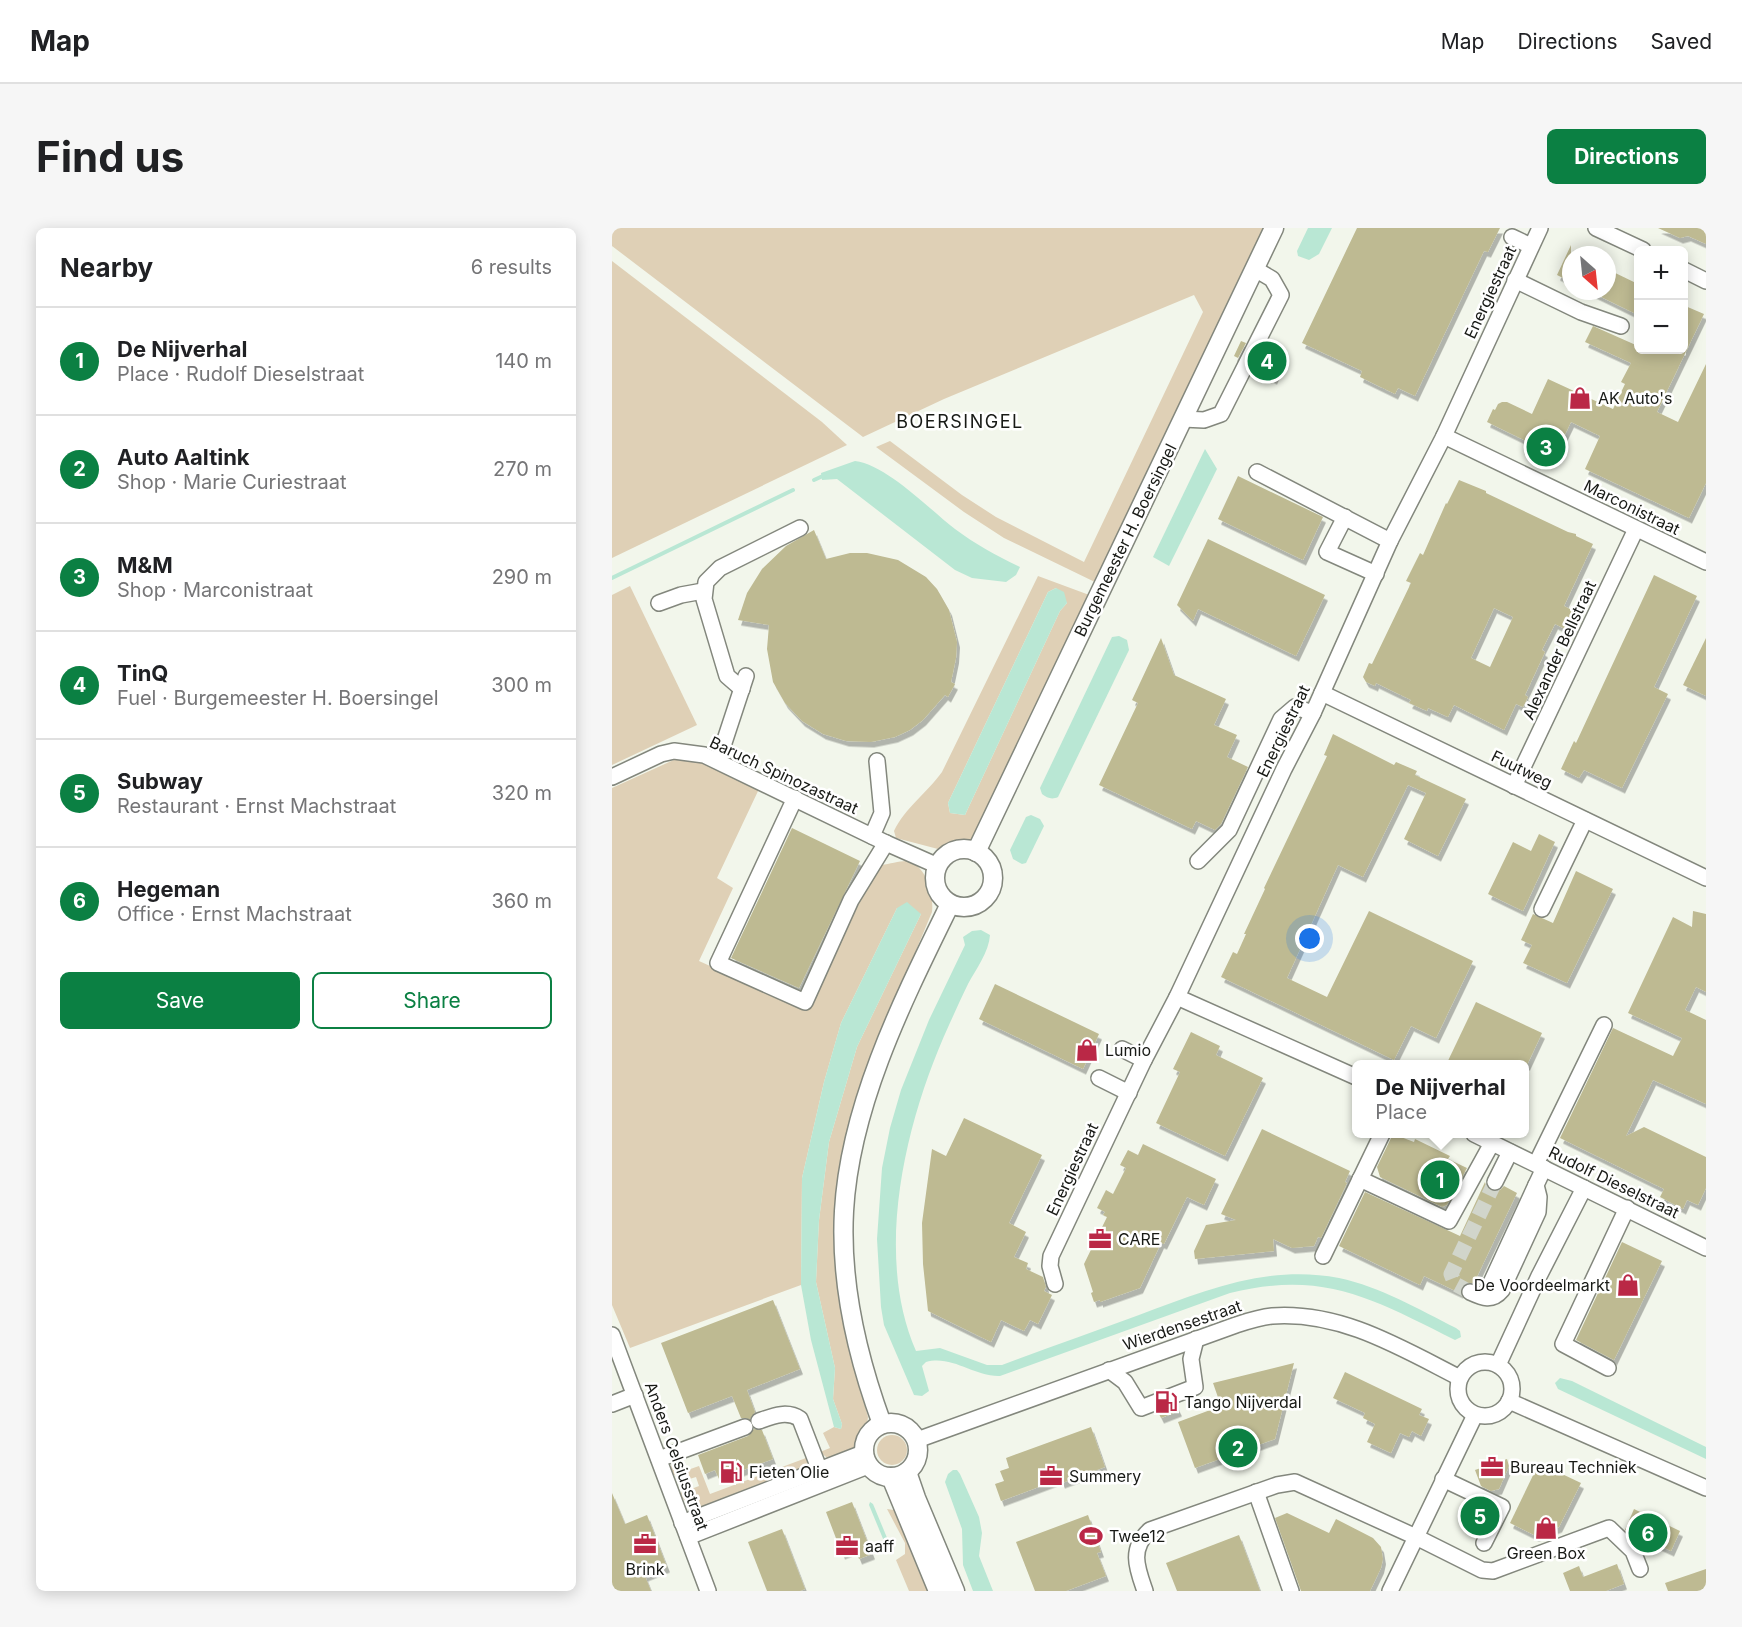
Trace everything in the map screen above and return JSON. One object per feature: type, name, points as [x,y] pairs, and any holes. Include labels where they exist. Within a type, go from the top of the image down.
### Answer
[{"type":"main road","name":"Burgemeester H. Boersingel","points":[[976,852],[1274,228]]},
{"type":"main road","points":[[954,851],[976,852],[986,860],[992,872],[990,891],[976,905],[963,907],[950,904],[944,900],[936,887],[938,866],[954,851]]},
{"type":"main road","points":[[882,1424],[856,1341],[852,1320],[845,1278],[844,1210],[853,1150],[866,1100],[908,990],[950,904]]},
{"type":"main road","points":[[899,1475],[917,1458],[916,1440],[911,1431],[904,1426],[896,1423],[882,1424],[866,1436],[866,1460],[877,1473],[899,1475],[916,1498],[955,1591]]},
{"type":"main road","points":[[899,1475],[938,1591]]},
{"type":"street","name":"Energiestraat","points":[[1055,1284],[1049,1261],[1284,769],[1313,713],[1390,541],[1444,436],[1540,228]]},
{"type":"street","points":[[1596,228],[1634,246]]},
{"type":"street","points":[[1512,237],[1531,246]]},
{"type":"street","points":[[1183,419],[1204,420],[1221,414],[1281,295],[1272,279],[1255,269]]},
{"type":"street","points":[[1688,272],[1706,280]]},
{"type":"street","points":[[1515,280],[1581,312],[1621,326]]},
{"type":"street","name":"Marconistraat","points":[[1444,436],[1706,562]]},
{"type":"street","points":[[1257,472],[1390,541]]},
{"type":"street","points":[[1345,517],[1327,552],[1376,574]]},
{"type":"street","points":[[718,761],[744,682],[727,676],[704,599],[706,582],[720,568],[800,528]]},
{"type":"street","name":"Alexander Bellstraat","points":[[1514,786],[1636,529]]},
{"type":"street","points":[[659,603],[681,595],[704,591]]},
{"type":"street","name":"Fuutweg","points":[[1322,693],[1706,878]]},
{"type":"street","points":[[1198,861],[1229,830],[1281,719],[1295,707],[1313,713]]},
{"type":"street","name":"Baruch Spinozastraat","points":[[612,777],[662,754],[674,752],[704,755],[938,866]]},
{"type":"street","points":[[795,798],[718,963],[805,1002],[879,840],[882,813],[877,761]]},
{"type":"street","points":[[1542,909],[1585,820]]},
{"type":"street","points":[[1177,997],[1352,1075]]},
{"type":"street","points":[[1489,1287],[1536,1185],[1540,1166],[1604,1025]]},
{"type":"street","points":[[1122,1049],[1144,1060]]},
{"type":"street","points":[[1099,1078],[1129,1093]]},
{"type":"street","points":[[1323,1256],[1380,1138]]},
{"type":"street","name":"Rudolf Dieselstraat","points":[[1482,1138],[1705,1244]]},
{"type":"street","points":[[1360,1179],[1449,1221],[1492,1143]]},
{"type":"street","points":[[1495,1182],[1510,1152]]},
{"type":"street","points":[[1470,1292],[1488,1299],[1496,1297],[1502,1290],[1538,1212],[1536,1185]]},
{"type":"street","points":[[1498,1365],[1539,1276],[1584,1188]]},
{"type":"street","points":[[1608,1368],[1563,1344],[1627,1208]]},
{"type":"street","name":"Wierdensestraat","points":[[916,1440],[1196,1339],[1259,1318],[1272,1316],[1316,1318],[1344,1324],[1371,1334],[1460,1378]]},
{"type":"street","name":"Anders Celsiusstraat","points":[[612,1335],[708,1591]]},
{"type":"street","points":[[1109,1370],[1125,1382],[1141,1408],[1195,1387],[1191,1359],[1196,1339]]},
{"type":"street","points":[[1476,1363],[1498,1365],[1509,1376],[1511,1382],[1512,1390],[1509,1401],[1503,1409],[1490,1416],[1475,1414],[1463,1406],[1460,1399],[1458,1385],[1460,1378],[1470,1366],[1476,1363]]},
{"type":"street","points":[[612,1404],[635,1395]]},
{"type":"street","points":[[1509,1401],[1706,1488]]},
{"type":"street","points":[[658,1459],[780,1414],[794,1414],[800,1419],[820,1471]]},
{"type":"street","points":[[1390,1591],[1475,1414]]},
{"type":"street","points":[[685,1530],[820,1471],[866,1460]]},
{"type":"street","points":[[685,1530],[866,1460]]},
{"type":"street","points":[[1443,1479],[1502,1507],[1467,1562]]},
{"type":"street","points":[[1145,1591],[1136,1567],[1138,1548],[1142,1538],[1150,1530],[1277,1485],[1295,1482],[1482,1570],[1493,1571],[1609,1528],[1633,1551],[1640,1569]]},
{"type":"street","points":[[1256,1492],[1291,1591]]},
{"type":"shaded area","points":[[612,228],[1266,228],[1099,584],[1004,538],[964,512],[876,447],[890,441],[962,495],[996,517],[1084,562],[1203,312],[1194,295],[944,399],[863,437],[612,246]]},
{"type":"shaded area","points":[[1308,228],[1332,228],[1319,254],[1309,260],[1298,256],[1297,251]]},
{"type":"shaded area","points":[[612,261],[822,422],[847,445],[612,558]]},
{"type":"shaded area","points":[[1205,449],[1217,469],[1169,566],[1153,557]]},
{"type":"shaded area","points":[[855,461],[880,470],[986,550],[1020,567],[1016,575],[1006,582],[972,578],[955,570],[837,479],[822,480],[821,473]]},
{"type":"shaded area","points":[[1038,576],[1092,596],[974,839],[938,849],[896,838],[894,831],[899,823],[942,772]],"holes":[[[1056,588],[1067,603],[1060,611],[965,815],[950,813],[948,803],[1048,592]]]},
{"type":"shaded area","points":[[630,586],[697,725],[612,765],[612,595]]},
{"type":"shaded area","points":[[1056,588],[1064,592],[1067,603],[1060,611],[965,815],[950,813],[948,803],[1048,592]]},
{"type":"shaded area","points":[[1119,636],[1127,640],[1129,650],[1058,797],[1048,797],[1042,794],[1040,788],[1112,637]]},
{"type":"shaded area","points":[[678,758],[708,762],[759,789],[717,878],[733,888],[699,961],[808,1010],[863,895],[882,865],[903,861],[913,863],[924,874],[932,898],[932,912],[860,1085],[844,1312],[854,1367],[868,1417],[863,1433],[854,1449],[845,1456],[831,1461],[820,1452],[830,1448],[823,1433],[834,1427],[841,1429],[842,1424],[833,1399],[835,1368],[816,1282],[819,1220],[829,1142],[857,1047],[921,914],[897,908],[841,1023],[824,1082],[802,1178],[801,1285],[630,1348],[612,1305],[612,788]]},
{"type":"shaded area","points":[[1031,815],[1040,819],[1044,826],[1026,863],[1022,864],[1013,859],[1010,850],[1026,817]]},
{"type":"shaded area","points":[[907,902],[921,914],[857,1047],[829,1142],[819,1220],[816,1282],[835,1368],[833,1399],[842,1424],[841,1429],[834,1427],[811,1340],[801,1285],[802,1178],[824,1082],[841,1023],[897,908]]},
{"type":"shaded area","points":[[981,930],[990,935],[987,948],[963,994],[933,1062],[908,1144],[900,1187],[896,1230],[897,1272],[903,1313],[916,1351],[940,1348],[987,1365],[1002,1365],[1212,1289],[1262,1277],[1287,1274],[1339,1278],[1370,1287],[1456,1328],[1460,1331],[1461,1337],[1455,1340],[1398,1312],[1347,1292],[1294,1285],[1264,1287],[1230,1293],[1000,1376],[981,1373],[945,1361],[926,1362],[922,1366],[929,1391],[922,1396],[914,1395],[884,1325],[881,1307],[877,1239],[882,1168],[901,1090],[929,1020],[965,945],[963,937],[972,931]]},
{"type":"shaded area","points":[[1560,1378],[1572,1381],[1706,1447],[1706,1459],[1558,1389],[1555,1383]]},
{"type":"shaded area","points":[[892,1435],[903,1439],[907,1450],[903,1461],[892,1465],[881,1461],[877,1450],[881,1439]]},
{"type":"shaded area","points":[[806,1458],[810,1470],[699,1509],[678,1494],[699,1486],[696,1477],[680,1482],[677,1474],[672,1476],[670,1469],[674,1460],[679,1473],[699,1466],[710,1494]]},
{"type":"shaded area","points":[[957,1470],[960,1474],[979,1517],[982,1533],[979,1556],[993,1591],[973,1591],[963,1565],[962,1529],[945,1482],[948,1474]]},
{"type":"shaded area","points":[[870,1502],[873,1504],[890,1545],[889,1548],[886,1546],[869,1505]]},
{"type":"shaded area","points":[[887,1509],[901,1511],[932,1591],[909,1591],[896,1560],[905,1554],[905,1543]]},
{"type":"building","points":[[1357,228],[1500,228],[1488,252],[1484,251],[1415,396],[1398,388],[1395,394],[1360,377],[1362,371],[1302,343]]},
{"type":"building","points":[[1658,228],[1706,228],[1706,244],[1688,236],[1680,238]]},
{"type":"building","points":[[1562,264],[1562,278],[1557,275]]},
{"type":"building","points":[[1616,273],[1634,282],[1634,313],[1607,300],[1616,300]]},
{"type":"building","points":[[1688,307],[1704,314],[1688,347]]},
{"type":"building","points":[[1593,326],[1634,344],[1634,354],[1685,354],[1657,412],[1678,422],[1706,364],[1706,483],[1689,518],[1585,469],[1600,436],[1571,422],[1555,455],[1487,422],[1493,409],[1495,410],[1502,402],[1507,402],[1532,414],[1548,379],[1613,409],[1625,384],[1621,382],[1631,363],[1585,342]]},
{"type":"building","points":[[1241,341],[1246,343],[1238,358],[1234,356]]},
{"type":"building","points":[[1267,350],[1284,358],[1274,379],[1258,371],[1259,368],[1256,366],[1263,352],[1266,353]]},
{"type":"building","points":[[1238,476],[1323,517],[1303,560],[1218,519]]},
{"type":"building","points":[[1459,480],[1593,544],[1564,606],[1574,611],[1565,629],[1555,624],[1542,650],[1545,652],[1525,695],[1528,697],[1523,707],[1516,704],[1504,730],[1454,705],[1448,717],[1428,708],[1427,711],[1409,703],[1411,700],[1376,683],[1375,686],[1366,682],[1363,677],[1369,663],[1372,664],[1411,583],[1406,581],[1420,553],[1423,555]],"holes":[[[1494,608],[1513,617],[1490,667],[1471,658]]]},
{"type":"building","points":[[814,530],[826,559],[850,553],[867,553],[898,560],[926,577],[937,589],[949,610],[957,642],[951,682],[955,684],[948,697],[945,695],[923,720],[910,730],[895,737],[871,742],[846,741],[823,734],[802,721],[785,703],[773,682],[767,649],[769,625],[738,620],[747,593],[762,569],[786,546]]},
{"type":"building","points":[[1208,539],[1325,595],[1296,656],[1198,609],[1193,621],[1177,605]]},
{"type":"building","points":[[1654,575],[1697,596],[1654,687],[1668,694],[1622,788],[1584,770],[1579,778],[1561,769],[1574,741],[1576,743]]},
{"type":"building","points":[[1161,638],[1174,675],[1226,699],[1214,725],[1237,735],[1227,757],[1248,767],[1221,824],[1215,830],[1196,821],[1192,829],[1099,785],[1138,703],[1132,700]]},
{"type":"building","points":[[1706,638],[1706,696],[1683,685]]},
{"type":"building","points":[[1333,734],[1394,765],[1396,762],[1417,771],[1415,775],[1466,799],[1438,856],[1404,839],[1426,793],[1408,785],[1363,877],[1338,865],[1287,978],[1327,997],[1369,911],[1473,961],[1436,1038],[1411,1026],[1394,1060],[1221,977],[1233,952],[1237,954],[1264,888],[1327,756],[1324,755]]},
{"type":"building","points":[[792,828],[860,861],[799,988],[731,958]]},
{"type":"building","points":[[1539,834],[1555,842],[1523,911],[1488,894],[1513,842],[1531,851]]},
{"type":"building","points":[[1576,871],[1613,889],[1567,983],[1523,963],[1532,945],[1521,940],[1533,914],[1553,923]]},
{"type":"building","points":[[1693,911],[1706,914],[1706,992],[1696,987],[1685,1010],[1706,1020],[1706,1104],[1653,1080],[1626,1136],[1644,1127],[1706,1157],[1706,1188],[1698,1205],[1687,1200],[1683,1209],[1660,1197],[1664,1189],[1560,1138],[1613,1028],[1673,1056],[1682,1038],[1628,1013],[1673,917],[1692,927]]},
{"type":"building","points":[[995,984],[1099,1034],[1083,1069],[979,1019]]},
{"type":"building","points":[[1476,1002],[1542,1033],[1529,1061],[1448,1060]]},
{"type":"building","points":[[1191,1032],[1220,1046],[1216,1055],[1263,1078],[1225,1156],[1156,1123],[1180,1072],[1173,1069]]},
{"type":"building","points":[[964,1118],[1042,1155],[1009,1223],[1026,1232],[1014,1257],[1028,1263],[1026,1269],[1043,1277],[1046,1287],[1044,1291],[1052,1295],[1038,1324],[1030,1320],[1024,1331],[1001,1320],[991,1342],[928,1311],[922,1223],[932,1149],[946,1156]]},
{"type":"building","points":[[1262,1129],[1350,1171],[1345,1182],[1347,1183],[1321,1238],[1318,1237],[1314,1246],[1292,1248],[1273,1239],[1274,1251],[1195,1259],[1194,1251],[1206,1225],[1236,1220],[1221,1214]]},
{"type":"building","points":[[1391,1138],[1404,1138],[1414,1142],[1415,1139],[1450,1156],[1448,1159],[1467,1168],[1447,1205],[1442,1207],[1380,1177],[1377,1167]]},
{"type":"building","points":[[1143,1144],[1216,1179],[1204,1205],[1187,1197],[1164,1244],[1161,1243],[1140,1288],[1094,1302],[1084,1264],[1107,1217],[1103,1215],[1105,1212],[1097,1208],[1106,1190],[1113,1194],[1126,1168],[1120,1165],[1128,1150],[1138,1155]]},
{"type":"building","points":[[1485,1182],[1491,1191],[1500,1190],[1504,1186],[1517,1193],[1474,1283],[1465,1284],[1461,1287],[1460,1293],[1424,1276],[1420,1285],[1339,1246],[1365,1192],[1460,1236]]},
{"type":"building","points":[[1622,1242],[1662,1261],[1614,1360],[1576,1340]]},
{"type":"building","points":[[773,1300],[800,1369],[747,1390],[755,1412],[750,1419],[741,1418],[732,1396],[688,1413],[661,1343]]},
{"type":"building","points":[[1294,1363],[1275,1439],[1195,1468],[1178,1422],[1221,1406],[1213,1383]]},
{"type":"building","points":[[1345,1372],[1422,1409],[1419,1415],[1429,1419],[1421,1436],[1412,1431],[1409,1437],[1400,1433],[1391,1453],[1367,1442],[1375,1424],[1363,1418],[1365,1413],[1333,1398]]},
{"type":"building","points":[[1176,1405],[1179,1411],[1161,1418],[1158,1412]]},
{"type":"building","points":[[1091,1427],[1105,1467],[1062,1483],[1060,1479],[1001,1501],[995,1484],[1004,1481],[1000,1471],[1009,1468],[1006,1458]]},
{"type":"building","points":[[754,1429],[762,1430],[773,1459],[719,1479],[715,1470],[705,1474],[698,1455],[748,1436]]},
{"type":"building","points":[[1507,1459],[1509,1466],[1499,1489],[1491,1491],[1481,1486],[1475,1470]]},
{"type":"building","points":[[1539,1463],[1581,1483],[1559,1527],[1536,1536],[1510,1523]]},
{"type":"building","points":[[612,1493],[625,1524],[647,1515],[667,1567],[645,1576],[651,1591],[612,1591]]},
{"type":"building","points":[[852,1502],[872,1554],[859,1559],[855,1549],[842,1554],[826,1512]]},
{"type":"building","points":[[1472,1504],[1489,1512],[1479,1531],[1463,1524]]},
{"type":"building","points":[[1634,1509],[1680,1531],[1671,1551],[1625,1530]]},
{"type":"building","points":[[1287,1513],[1329,1533],[1336,1519],[1373,1538],[1381,1547],[1383,1559],[1370,1591],[1301,1591],[1275,1518]]},
{"type":"building","points":[[1088,1515],[1101,1552],[1097,1553],[1106,1576],[1066,1591],[1035,1591],[1016,1542]]},
{"type":"building","points":[[782,1529],[805,1589],[800,1591],[767,1591],[748,1542]]},
{"type":"building","points":[[1239,1535],[1260,1591],[1177,1591],[1166,1563]]},
{"type":"building","points":[[1617,1564],[1624,1584],[1606,1591],[1570,1591],[1563,1573],[1579,1566],[1583,1577]]},
{"type":"building","points":[[1706,1569],[1706,1591],[1668,1591],[1665,1583]]},
{"type":"waterway","points":[[814,480],[825,475]]},
{"type":"waterway","points":[[612,578],[793,490]]},
{"type":"tunnel","points":[[1470,1292],[1455,1284],[1451,1274],[1495,1182]]},
{"type":"place","name":"TinQ","points":[[1267,361]]},
{"type":"place","name":"AK Auto's","points":[[1580,398]]},
{"type":"place","name":"M&M","points":[[1546,447]]},
{"type":"place","name":"Lumio","points":[[1087,1050]]},
{"type":"place","name":"De Nijverhal","points":[[1440,1180]]},
{"type":"place","name":"CARE","points":[[1100,1239]]},
{"type":"place","name":"De Voordeelmarkt","points":[[1628,1285]]},
{"type":"place","name":"Tango Nijverdal","points":[[1166,1402]]},
{"type":"place","name":"Auto Aaltink","points":[[1238,1448]]},
{"type":"place","name":"Bureau Techniek","points":[[1492,1467]]},
{"type":"place","name":"Fieten Olie","points":[[731,1472]]},
{"type":"place","name":"Summery","points":[[1051,1476]]},
{"type":"place","name":"Subway","points":[[1480,1516]]},
{"type":"place","name":"Green Box","points":[[1546,1528]]},
{"type":"place","name":"Hegeman","points":[[1648,1533]]},
{"type":"place","name":"Twee12","points":[[1091,1536]]},
{"type":"place","name":"Brink","points":[[645,1544]]},
{"type":"place","name":"aaff","points":[[847,1546]]},
{"type":"district","name":"BOERSINGEL","points":[[960,421]]}]
